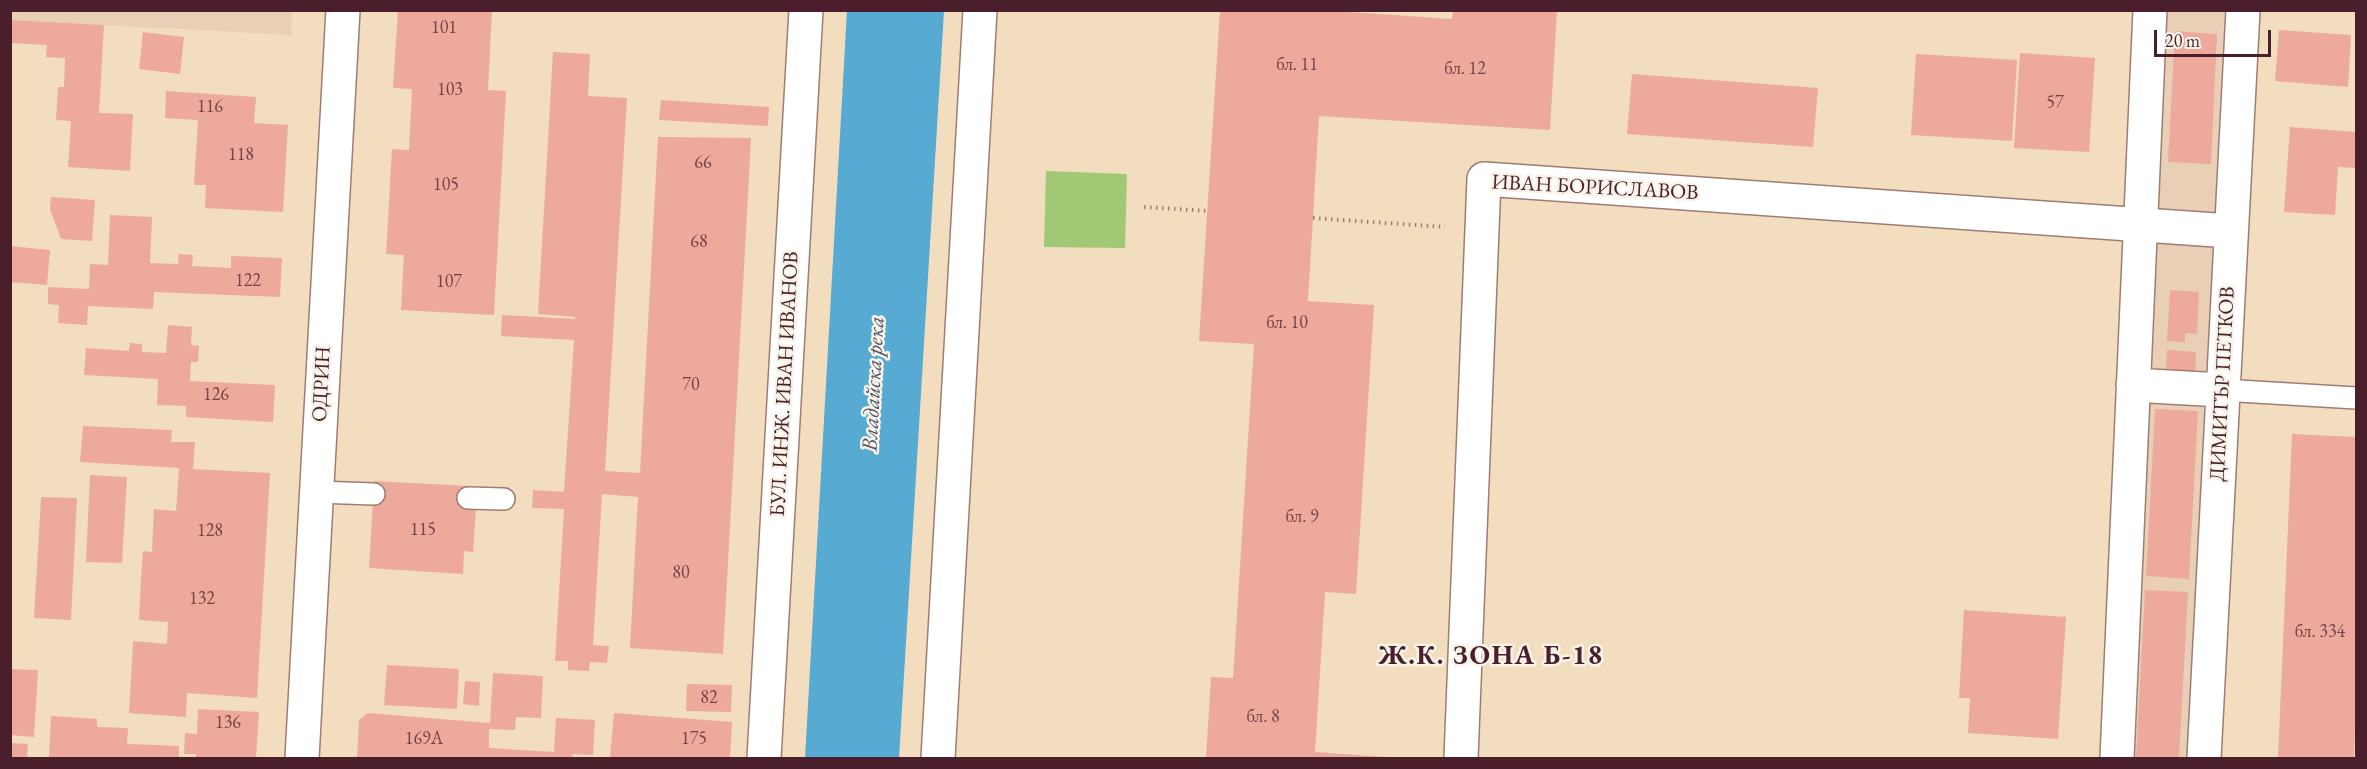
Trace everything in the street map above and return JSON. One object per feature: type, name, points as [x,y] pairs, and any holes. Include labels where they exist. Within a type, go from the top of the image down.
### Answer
[{"type":"street","name":"ОДРИН","points":[[302,759],[343,10]]},
{"type":"street","name":"БУЛ. ИНЖ. ИВАН ИВАНОВ","points":[[764,759],[806,10]]},
{"type":"street","points":[[938,759],[980,10]]},
{"type":"street","points":[[2117,759],[2150,10]]},
{"type":"street","name":"ДИМИТЪР ПЕТКОВ","points":[[2204,759],[2242,10]]},
{"type":"street","name":"ИВАН БОРИСЛАВОВ","points":[[1461,759],[1484,179],[2139,226]]},
{"type":"street","points":[[2139,226],[2230,231]]},
{"type":"street","points":[[2133,385],[2222,390]]},
{"type":"lane","points":[[2222,390],[2356,398]]},
{"type":"lane","points":[[316,492],[374,494]]},
{"type":"lane","points":[[468,498],[504,499]]},
{"type":"path","points":[[1144,207],[1208,211]]},
{"type":"path","points":[[1313,218],[1482,230]]},
{"type":"shaded area","points":[[10,11],[292,11],[291,35],[11,20]]},
{"type":"shaded area","points":[[2160,11],[2233,11],[2197,758],[2125,758]]},
{"type":"green space","points":[[1046,171],[1127,174],[1125,248],[1044,247]]},
{"type":"water","name":"Владайска река","points":[[847,10],[944,11],[899,758],[805,758]]},
{"type":"building","points":[[398,10],[492,10],[488,90],[506,91],[494,315],[401,310],[404,255],[386,254],[392,149],[409,150],[412,89],[393,88]]},
{"type":"building","points":[[1220,10],[1320,10],[1452,19],[1453,10],[1557,10],[1550,130],[1319,116],[1308,301],[1374,305],[1356,594],[1325,592],[1315,752],[1401,758],[1206,758],[1211,677],[1233,678],[1254,344],[1199,341]]},
{"type":"building","points":[[10,20],[104,25],[99,113],[133,114],[130,171],[68,167],[71,121],[56,120],[58,87],[64,87],[65,58],[46,57],[47,45],[10,43]]},
{"type":"building","points":[[2279,30],[2351,35],[2348,87],[2275,81]]},
{"type":"building","points":[[2175,31],[2217,34],[2211,164],[2168,162]]},
{"type":"building","points":[[143,32],[184,37],[180,74],[139,69]]},
{"type":"building","points":[[553,52],[590,54],[588,96],[627,98],[605,471],[640,473],[658,137],[751,138],[723,654],[630,648],[638,497],[602,494],[593,645],[609,646],[607,663],[590,662],[589,671],[568,670],[568,661],[555,661],[564,509],[532,508],[533,490],[564,492],[574,340],[501,336],[502,315],[575,319],[575,317],[538,314]]},
{"type":"building","points":[[2020,53],[2095,58],[2089,152],[2014,148]]},
{"type":"building","points":[[1916,54],[2017,60],[2012,141],[1911,135]]},
{"type":"building","points":[[1632,74],[1818,88],[1813,147],[1627,134]]},
{"type":"building","points":[[166,91],[256,97],[254,123],[288,125],[283,212],[205,208],[206,185],[194,185],[198,120],[165,118]]},
{"type":"building","points":[[661,100],[769,107],[768,126],[659,120]]},
{"type":"building","points":[[2290,127],[2356,132],[2356,168],[2338,167],[2335,215],[2284,212]]},
{"type":"building","points":[[51,197],[95,200],[92,241],[61,239],[50,209]]},
{"type":"building","points":[[110,215],[152,217],[150,263],[178,264],[179,254],[193,255],[192,266],[231,268],[231,256],[282,258],[280,297],[154,292],[153,309],[88,306],[87,325],[58,323],[59,305],[48,304],[48,287],[89,289],[90,264],[108,265]]},
{"type":"building","points":[[10,246],[50,250],[47,285],[10,282]]},
{"type":"building","points":[[2170,290],[2199,292],[2197,334],[2185,333],[2185,342],[2167,341]]},
{"type":"building","points":[[168,325],[192,327],[191,345],[199,346],[198,362],[191,362],[190,381],[275,385],[273,422],[186,417],[186,406],[157,405],[158,379],[84,375],[86,348],[129,351],[130,343],[142,344],[142,352],[166,353]]},
{"type":"building","points":[[2167,350],[2196,352],[2195,383],[2165,382]]},
{"type":"building","points":[[2155,409],[2198,411],[2189,579],[2146,576]]},
{"type":"building","points":[[83,426],[172,430],[171,442],[195,442],[193,469],[270,473],[257,698],[187,693],[186,717],[129,713],[133,641],[167,644],[168,622],[139,620],[141,579],[143,551],[152,552],[154,509],[176,511],[179,468],[80,462]]},
{"type":"building","points":[[2292,434],[2356,437],[2354,758],[2278,758]]},
{"type":"building","points":[[90,475],[127,477],[122,563],[86,562]]},
{"type":"building","points":[[374,481],[468,486],[467,508],[476,508],[473,552],[464,551],[463,574],[369,568]]},
{"type":"building","points":[[41,497],[77,498],[71,620],[34,618]]},
{"type":"building","points":[[2145,590],[2188,592],[2179,758],[2136,758]]},
{"type":"building","points":[[1964,610],[2066,617],[2058,739],[1968,733],[1970,698],[1959,698]]},
{"type":"building","points":[[387,665],[459,669],[457,709],[384,705]]},
{"type":"building","points":[[10,669],[38,670],[34,737],[10,735]]},
{"type":"building","points":[[493,673],[543,676],[541,718],[516,717],[515,730],[489,729],[489,748],[554,752],[556,718],[595,720],[593,755],[573,754],[572,758],[357,758],[359,720],[368,713],[490,723]]},
{"type":"building","points":[[465,681],[480,682],[479,706],[463,704]]},
{"type":"building","points":[[687,684],[732,685],[731,712],[686,711]]},
{"type":"building","points":[[198,709],[259,712],[256,758],[196,758],[196,754],[184,754],[185,733],[197,734]]},
{"type":"building","points":[[614,713],[732,722],[730,758],[610,758]]},
{"type":"building","points":[[51,716],[97,719],[97,727],[128,728],[127,744],[179,746],[179,758],[49,758]]},
{"type":"building","points":[[10,743],[28,744],[27,758],[10,758]]},
{"type":"district","name":"Ж.К. ЗОНА Б-18","points":[[1491,657]]}]
